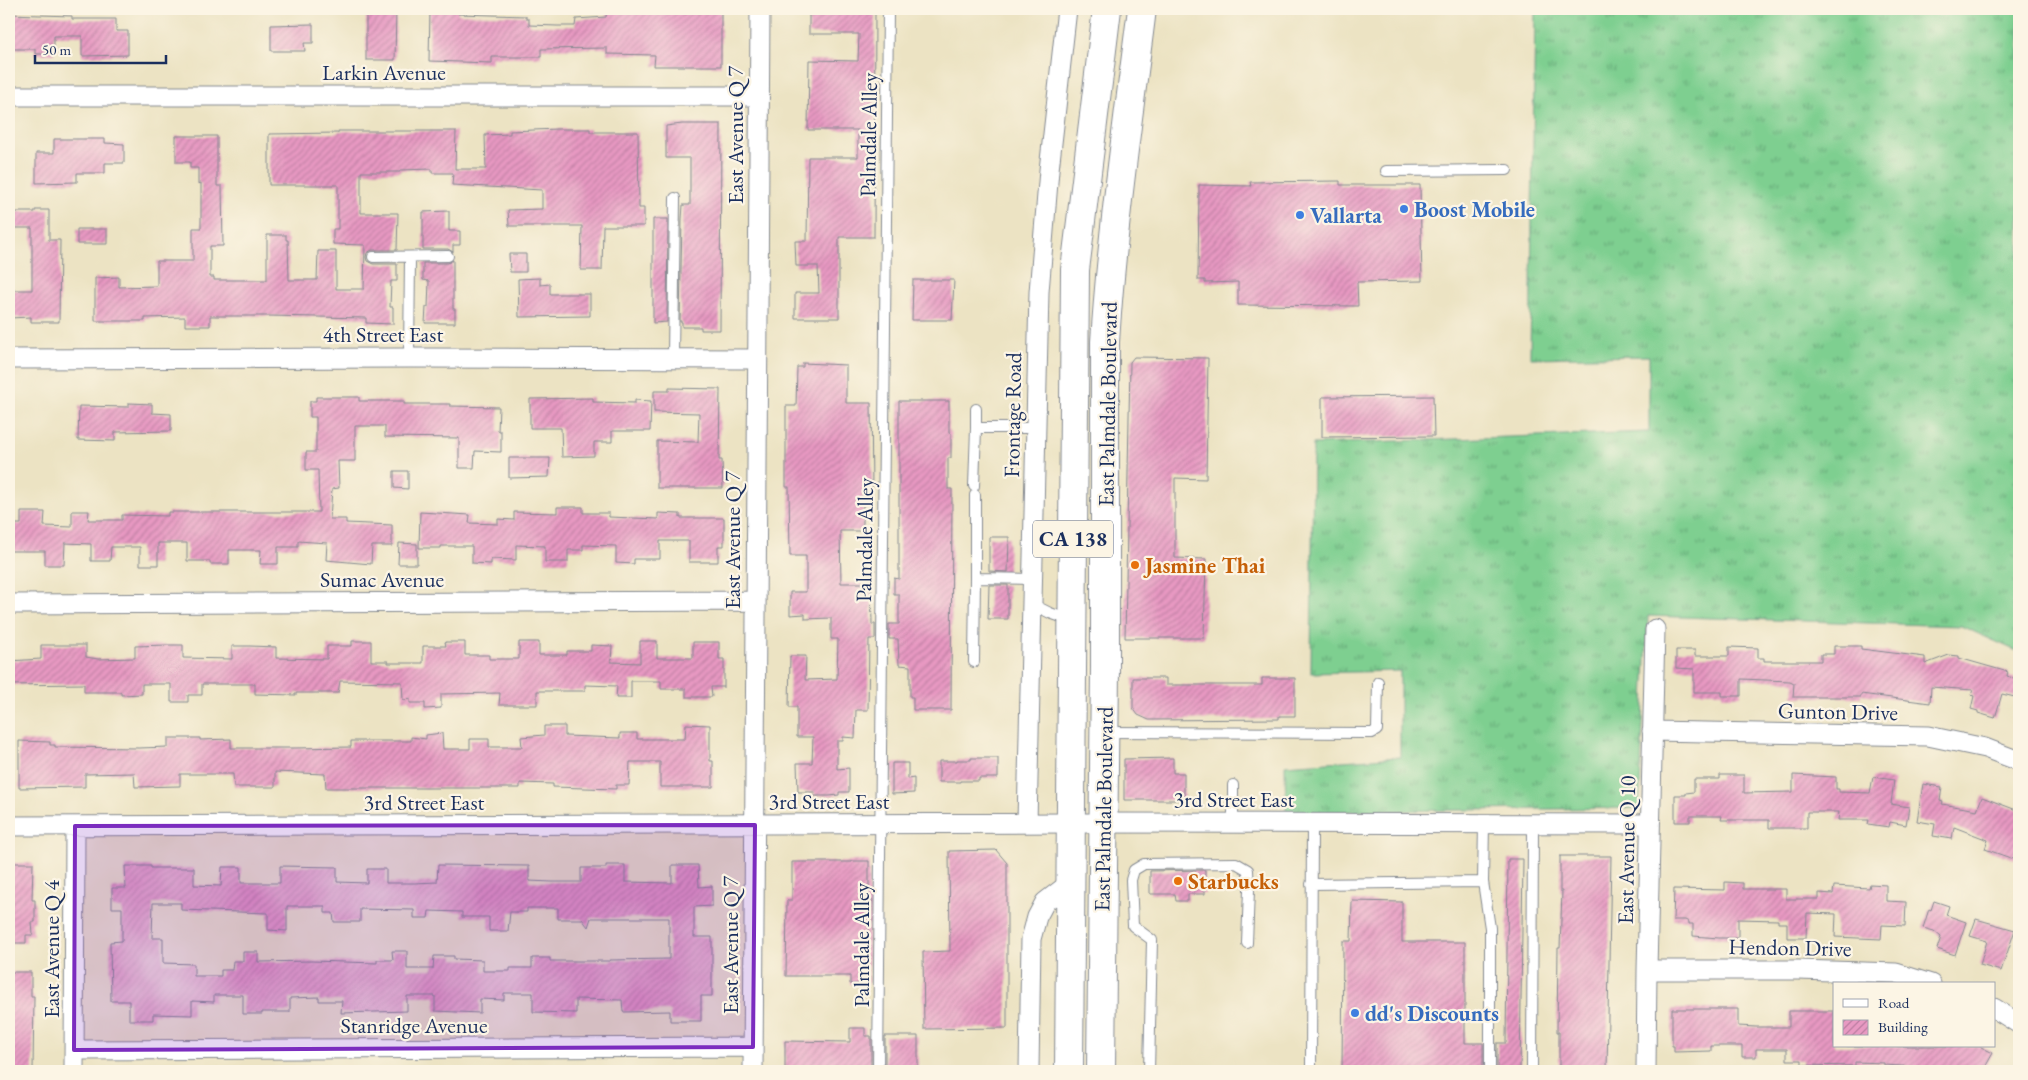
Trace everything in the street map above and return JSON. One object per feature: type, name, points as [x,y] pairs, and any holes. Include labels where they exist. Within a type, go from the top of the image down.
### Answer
[{"type":"highway","name":"East Palmdale Boulevard","points":[[1069,1071],[1075,270],[1107,9]]},
{"type":"highway","name":"East Palmdale Boulevard","points":[[1102,1071],[1105,342],[1108,291],[1121,173],[1142,9]]},
{"type":"street","name":"East Avenue Q 7","points":[[753,1071],[760,9]]},
{"type":"street","name":"Frontage Road","points":[[1028,823],[1038,292],[1067,9]]},
{"type":"street","name":"Larkin Avenue","points":[[9,96],[759,96]]},
{"type":"street","name":"4th Street East","points":[[9,359],[757,359]]},
{"type":"street","name":"Sumac Avenue","points":[[9,604],[755,601]]},
{"type":"street","name":"East Avenue Q 10","points":[[1646,1071],[1655,629]]},
{"type":"street","name":"Gunton Drive","points":[[1652,731],[1928,736],[1985,748],[2019,761]]},
{"type":"street","name":"3rd Street East","points":[[9,826],[880,825],[1028,823],[1650,824]]},
{"type":"street","name":"East Avenue Q 4","points":[[74,1071],[75,826]]},
{"type":"street","points":[[1029,1071],[1031,939],[1037,917],[1045,902],[1071,882]]},
{"type":"street","name":"Hendon Drive","points":[[1647,970],[1798,970],[1896,973],[1925,982]]},
{"type":"street","points":[[1996,1009],[2019,1024]]},
{"type":"street","name":"Stanridge Avenue","points":[[74,1050],[753,1047]]},
{"type":"lane","name":"Palmdale Alley","points":[[878,1071],[888,9]]},
{"type":"lane","points":[[1386,171],[1507,170]]},
{"type":"lane","points":[[673,358],[676,198]]},
{"type":"lane","points":[[373,257],[448,256]]},
{"type":"lane","points":[[410,257],[410,358]]},
{"type":"lane","points":[[974,662],[976,409]]},
{"type":"lane","points":[[976,428],[1036,428]]},
{"type":"lane","points":[[975,578],[1032,579]]},
{"type":"lane","points":[[1032,604],[1050,614],[1073,621]]},
{"type":"lane","points":[[1104,732],[1372,733],[1377,730],[1378,682]]},
{"type":"lane","points":[[1232,823],[1233,784]]},
{"type":"lane","points":[[1311,1071],[1312,823]]},
{"type":"lane","points":[[1484,824],[1483,882],[1490,928],[1490,1071]]},
{"type":"lane","points":[[1532,1071],[1533,824]]},
{"type":"lane","points":[[1149,1071],[1152,940],[1133,926],[1131,880],[1134,870],[1144,864],[1236,863],[1248,870],[1247,943]]},
{"type":"lane","points":[[1312,884],[1483,882]]},
{"type":"highlighted area","points":[[755,825],[753,1047],[74,1050],[75,826]]},
{"type":"green space","points":[[1535,9],[2019,9],[2019,652],[1961,626],[1648,616],[1639,808],[1286,812],[1285,765],[1400,757],[1400,671],[1311,673],[1313,444],[1649,432],[1649,356],[1530,358]]},
{"type":"building","points":[[366,9],[396,9],[395,60],[366,60]]},
{"type":"building","points":[[430,9],[458,9],[458,14],[526,16],[526,19],[529,19],[529,25],[575,26],[576,19],[606,17],[607,9],[721,9],[721,66],[654,66],[655,55],[607,54],[607,48],[541,49],[541,57],[492,57],[492,63],[429,61]]},
{"type":"building","points":[[809,9],[861,9],[861,11],[875,11],[874,237],[839,237],[839,318],[795,318],[795,293],[819,293],[818,266],[796,266],[795,241],[807,241],[808,157],[858,157],[858,130],[808,130],[809,60],[858,61],[859,34],[809,34]]},
{"type":"building","points":[[9,14],[72,16],[72,19],[116,19],[116,31],[128,31],[128,55],[82,56],[82,36],[54,36],[54,54],[35,54],[35,49],[9,49]]},
{"type":"building","points":[[313,24],[313,43],[304,43],[305,51],[271,51],[271,25]]},
{"type":"building","points":[[721,124],[720,330],[682,327],[682,322],[680,322],[682,219],[683,205],[690,205],[690,158],[666,158],[666,126]]},
{"type":"building","points":[[590,129],[590,132],[638,132],[639,208],[644,208],[644,226],[603,226],[602,270],[581,270],[582,226],[509,226],[508,210],[542,209],[542,190],[452,185],[453,173],[432,173],[432,169],[400,170],[400,172],[361,172],[361,213],[398,213],[397,250],[372,250],[367,253],[366,257],[367,261],[373,264],[397,264],[397,281],[391,281],[390,307],[393,307],[393,324],[366,323],[366,318],[269,316],[210,316],[210,326],[185,326],[185,317],[145,318],[145,321],[95,321],[95,278],[119,277],[119,287],[157,286],[157,261],[193,261],[193,228],[201,228],[201,183],[198,184],[198,168],[190,168],[190,162],[176,162],[176,136],[217,136],[217,186],[222,186],[223,246],[210,246],[210,277],[214,277],[214,280],[267,280],[267,235],[286,235],[286,240],[288,240],[289,280],[317,280],[318,251],[336,251],[336,289],[364,289],[365,245],[333,244],[333,229],[338,229],[338,185],[269,185],[269,134],[338,133],[338,131],[456,131],[455,169],[486,169],[485,135],[510,134],[510,131]]},
{"type":"building","points":[[54,139],[105,139],[105,143],[124,144],[124,163],[105,163],[105,173],[77,173],[77,182],[36,183],[36,153],[54,153]]},
{"type":"building","points":[[1340,181],[1340,185],[1420,185],[1422,281],[1357,282],[1358,306],[1238,305],[1238,282],[1205,283],[1205,280],[1198,280],[1199,185],[1251,186],[1250,182]]},
{"type":"building","points":[[35,210],[49,210],[49,240],[60,240],[59,322],[31,322],[31,317],[9,318],[9,290],[32,290],[32,228],[9,228],[9,212],[35,212]]},
{"type":"building","points":[[449,211],[449,231],[460,231],[460,245],[453,245],[453,252],[448,249],[423,249],[423,212]]},
{"type":"building","points":[[653,219],[668,219],[667,322],[653,323]]},
{"type":"building","points":[[77,229],[107,229],[107,244],[77,244]]},
{"type":"building","points":[[509,254],[526,254],[526,272],[510,272]]},
{"type":"building","points":[[453,260],[453,309],[455,309],[455,323],[425,323],[429,281],[423,280],[423,263],[448,263]]},
{"type":"building","points":[[540,278],[540,285],[550,284],[550,294],[590,294],[590,316],[519,317],[518,279]]},
{"type":"building","points":[[913,280],[954,280],[952,320],[912,320]]},
{"type":"building","points":[[1134,357],[1208,358],[1206,479],[1175,478],[1175,558],[1206,559],[1204,638],[1125,638],[1130,362]]},
{"type":"building","points":[[803,363],[846,365],[846,403],[871,403],[872,488],[863,488],[863,531],[840,531],[841,583],[871,583],[872,624],[875,624],[875,639],[869,639],[868,710],[856,710],[855,738],[843,737],[843,741],[837,741],[837,769],[849,768],[849,792],[839,792],[839,795],[829,796],[814,796],[815,792],[798,792],[797,763],[812,763],[813,737],[797,737],[797,707],[789,707],[790,656],[806,656],[805,680],[837,679],[838,639],[831,639],[831,618],[805,619],[805,614],[790,615],[790,592],[806,592],[806,556],[790,556],[789,487],[786,487],[786,406],[796,406],[797,367],[803,367]]},
{"type":"building","points":[[669,388],[720,389],[719,460],[722,460],[723,488],[657,488],[657,441],[698,442],[699,413],[654,412],[654,391],[669,391]]},
{"type":"building","points":[[1433,396],[1434,436],[1322,437],[1322,397]]},
{"type":"building","points":[[316,397],[359,397],[359,401],[404,401],[404,404],[499,407],[498,431],[501,431],[501,452],[475,451],[474,468],[459,468],[459,438],[385,437],[385,426],[355,426],[355,461],[338,461],[339,488],[332,489],[330,519],[346,519],[346,523],[392,525],[392,546],[372,546],[371,564],[326,560],[327,543],[298,541],[298,547],[278,547],[278,564],[260,564],[261,550],[229,550],[229,564],[210,564],[210,561],[187,561],[187,543],[158,543],[158,565],[140,565],[140,547],[111,547],[110,561],[91,561],[91,544],[65,543],[64,565],[45,565],[45,551],[9,551],[9,524],[21,524],[21,512],[45,512],[44,526],[72,527],[72,511],[89,511],[88,520],[122,520],[122,515],[168,516],[168,512],[319,512],[318,470],[306,470],[306,452],[316,452],[316,417],[310,417],[310,401],[316,401]]},
{"type":"building","points":[[593,398],[593,402],[635,403],[635,400],[651,401],[650,431],[612,431],[612,442],[594,442],[594,456],[562,457],[561,428],[530,428],[530,399]]},
{"type":"building","points":[[899,401],[949,401],[951,458],[948,458],[948,489],[952,489],[951,710],[913,710],[913,697],[910,697],[910,666],[899,665],[898,639],[889,639],[889,624],[899,624],[899,594],[894,594],[894,578],[899,579]]},
{"type":"building","points":[[129,403],[152,404],[152,413],[171,414],[171,431],[115,432],[115,441],[78,440],[79,406],[129,407]]},
{"type":"building","points":[[509,458],[550,458],[549,477],[509,478]]},
{"type":"building","points":[[394,471],[408,471],[408,489],[394,488]]},
{"type":"building","points":[[557,507],[583,507],[583,513],[609,513],[609,517],[658,519],[658,513],[680,514],[680,518],[724,518],[724,546],[718,546],[718,562],[689,562],[689,541],[660,541],[660,559],[634,559],[634,564],[616,563],[616,546],[583,545],[583,550],[568,550],[568,562],[545,562],[545,546],[516,545],[516,560],[491,559],[491,564],[472,563],[472,546],[419,548],[420,512],[470,515],[469,523],[498,524],[498,519],[514,520],[514,512],[557,513]]},
{"type":"building","points":[[989,537],[1009,537],[1008,572],[989,571]]},
{"type":"building","points":[[399,543],[417,544],[417,564],[398,564]]},
{"type":"building","points":[[989,585],[1008,585],[1008,619],[988,619]]},
{"type":"building","points":[[352,641],[371,641],[371,661],[388,661],[388,663],[423,663],[423,646],[446,646],[445,642],[465,642],[465,655],[489,655],[489,659],[519,659],[519,642],[539,642],[539,655],[567,655],[567,651],[591,651],[591,645],[612,646],[611,662],[640,663],[640,641],[657,641],[657,658],[693,658],[693,642],[719,642],[719,659],[724,659],[724,687],[711,687],[712,697],[686,697],[686,689],[661,689],[661,681],[631,681],[631,698],[616,698],[617,686],[585,685],[585,691],[537,691],[537,705],[499,705],[500,693],[441,694],[441,708],[425,709],[425,703],[410,703],[410,699],[403,700],[402,682],[340,681],[338,693],[296,693],[296,695],[255,694],[255,684],[202,684],[202,695],[188,695],[188,702],[171,702],[171,684],[142,684],[142,694],[121,695],[121,692],[84,692],[84,684],[9,685],[9,661],[41,659],[41,645],[86,645],[86,657],[98,659],[135,658],[135,646],[183,645],[183,658],[232,659],[232,646],[250,646],[276,647],[276,658],[327,659],[327,646],[352,646]]},
{"type":"building","points":[[1834,646],[1861,646],[1861,649],[1925,657],[1925,664],[1949,655],[1959,656],[1959,658],[2008,672],[2007,676],[2019,680],[2019,698],[2002,694],[1995,718],[1971,709],[1974,696],[1971,695],[1973,690],[1931,687],[1930,703],[1861,694],[1861,697],[1793,697],[1794,683],[1790,681],[1741,679],[1741,696],[1722,696],[1722,692],[1694,692],[1694,669],[1676,668],[1676,650],[1695,650],[1695,656],[1729,656],[1729,647],[1758,648],[1758,658],[1764,658],[1764,661],[1821,661],[1821,654],[1834,654]]},
{"type":"building","points":[[1133,678],[1166,678],[1166,685],[1262,685],[1262,678],[1295,678],[1295,716],[1279,716],[1279,719],[1149,720],[1138,715],[1133,708]]},
{"type":"building","points":[[686,724],[710,725],[710,761],[713,761],[713,787],[660,787],[660,762],[630,762],[629,785],[616,785],[616,789],[553,787],[553,784],[520,783],[520,788],[326,788],[325,774],[275,772],[275,787],[234,787],[233,774],[180,774],[180,786],[135,787],[134,773],[85,774],[85,787],[19,788],[19,741],[50,742],[50,745],[55,745],[55,747],[139,748],[168,747],[168,738],[200,738],[200,740],[231,739],[231,748],[351,747],[351,741],[411,741],[411,737],[426,739],[426,735],[442,733],[443,749],[470,749],[470,739],[489,739],[489,747],[522,747],[521,737],[544,735],[544,726],[565,726],[565,736],[620,738],[620,733],[637,733],[637,739],[685,739]]},
{"type":"building","points":[[971,758],[998,758],[998,778],[979,778],[979,781],[939,782],[939,761],[971,760]]},
{"type":"building","points":[[1173,758],[1173,773],[1184,773],[1184,800],[1124,800],[1124,759]]},
{"type":"building","points":[[892,763],[908,763],[908,779],[914,778],[914,793],[892,794]]},
{"type":"building","points":[[1720,775],[1744,775],[1744,793],[1793,792],[1793,775],[1836,777],[1836,789],[1839,789],[1839,792],[1870,793],[1873,777],[1894,780],[1891,804],[1909,807],[1906,825],[1890,822],[1889,827],[1868,824],[1869,820],[1838,820],[1839,812],[1807,812],[1807,828],[1769,828],[1769,820],[1721,820],[1722,816],[1690,816],[1690,822],[1675,822],[1675,795],[1686,795],[1686,793],[1694,792],[1694,779],[1720,779]]},
{"type":"building","points":[[1923,784],[1942,787],[1940,801],[1943,802],[1942,804],[1977,810],[1982,797],[2019,811],[2019,861],[1985,849],[1988,840],[1954,827],[1952,839],[1933,836],[1935,824],[1917,821]]},
{"type":"building","points":[[996,850],[1007,863],[1007,1028],[924,1029],[923,952],[950,951],[949,851]]},
{"type":"building","points":[[1560,856],[1611,856],[1607,1071],[1559,1071],[1559,1032],[1557,1032],[1558,948],[1560,948],[1562,891],[1560,891]]},
{"type":"building","points":[[1508,859],[1523,859],[1520,1071],[1497,1071],[1497,1043],[1506,1043]]},
{"type":"building","points":[[869,861],[869,899],[872,899],[871,924],[869,924],[868,984],[850,984],[850,976],[786,976],[787,900],[792,900],[792,862]]},
{"type":"building","points":[[33,863],[32,900],[35,900],[35,922],[32,922],[33,935],[26,935],[26,943],[9,943],[9,864]]},
{"type":"building","points":[[438,865],[529,866],[529,881],[581,882],[581,868],[606,868],[606,865],[625,865],[625,882],[672,883],[672,865],[698,865],[699,887],[712,886],[712,906],[694,907],[694,937],[712,937],[712,996],[701,996],[701,1021],[670,1021],[670,1011],[623,1012],[622,1000],[576,999],[576,1013],[533,1012],[533,993],[504,993],[504,1000],[480,999],[480,1013],[435,1011],[435,996],[407,996],[407,1011],[341,1013],[342,1001],[319,1001],[319,997],[290,998],[290,1012],[243,1014],[243,995],[214,995],[214,1002],[192,1001],[192,1015],[153,1014],[153,1020],[129,1020],[129,1001],[111,1001],[110,942],[122,941],[122,908],[112,908],[112,888],[126,888],[125,866],[194,868],[194,885],[221,886],[222,867],[241,867],[241,883],[280,883],[280,866],[337,867],[337,882],[367,883],[367,869],[386,869],[386,883],[437,882]],"holes":[[[153,903],[181,903],[181,910],[268,913],[268,930],[287,931],[287,906],[325,906],[325,913],[333,913],[334,922],[360,922],[360,909],[414,910],[414,918],[428,918],[429,911],[462,912],[462,917],[489,917],[489,931],[508,931],[510,912],[527,912],[527,908],[558,908],[558,919],[582,919],[588,927],[591,918],[669,918],[669,959],[550,961],[550,958],[532,958],[532,968],[510,968],[510,971],[483,971],[483,960],[454,959],[454,956],[434,956],[433,969],[407,969],[407,951],[392,951],[393,960],[377,960],[377,963],[258,962],[258,952],[243,952],[243,961],[233,961],[232,970],[221,970],[221,976],[194,976],[194,964],[163,963],[163,938],[152,938]]]},
{"type":"building","name":"Starbucks","points":[[1205,870],[1205,894],[1188,894],[1188,901],[1176,901],[1175,894],[1150,894],[1150,871]]},
{"type":"building","points":[[1725,882],[1743,883],[1743,889],[1786,889],[1786,899],[1819,899],[1819,893],[1833,894],[1834,886],[1869,888],[1870,884],[1886,885],[1886,901],[1906,902],[1905,926],[1882,925],[1881,939],[1835,937],[1836,914],[1807,913],[1806,938],[1787,938],[1787,923],[1778,923],[1778,920],[1738,919],[1738,938],[1719,938],[1693,936],[1693,924],[1689,924],[1685,920],[1673,920],[1674,889],[1725,890]]},
{"type":"building","points":[[1352,901],[1402,902],[1402,942],[1465,942],[1465,1043],[1483,1043],[1483,1071],[1342,1071],[1343,941],[1351,941]]},
{"type":"building","points":[[1934,901],[1949,906],[1946,915],[1966,922],[1955,955],[1937,949],[1941,937],[1934,931],[1923,928],[1929,909],[1931,910]]},
{"type":"building","points":[[1976,919],[2015,930],[2001,971],[1980,965],[1987,941],[1970,936]]},
{"type":"building","points":[[9,972],[31,972],[31,996],[34,996],[33,1071],[9,1071]]},
{"type":"building","points":[[1672,1009],[1738,1009],[1738,1026],[1756,1027],[1789,1027],[1789,1011],[1833,1011],[1833,1048],[1983,1048],[1993,1053],[1983,1071],[1917,1071],[1918,1067],[1884,1065],[1884,1063],[1855,1062],[1855,1066],[1802,1065],[1802,1060],[1787,1060],[1787,1049],[1756,1049],[1756,1057],[1742,1057],[1742,1046],[1711,1046],[1711,1051],[1674,1052],[1674,1046],[1672,1046]]},
{"type":"building","points":[[850,1028],[865,1028],[865,1036],[871,1036],[871,1070],[785,1069],[785,1041],[850,1042]]},
{"type":"building","points":[[885,1036],[918,1036],[918,1071],[885,1070]]},
{"type":"place","name":"Boost Mobile","points":[[1404,209]]},
{"type":"place","name":"Vallarta","points":[[1300,215]]},
{"type":"place","name":"Jasmine Thai","points":[[1135,565]]},
{"type":"place","name":"Starbucks","points":[[1178,881]]},
{"type":"place","name":"dd's Discounts","points":[[1355,1013]]}]
